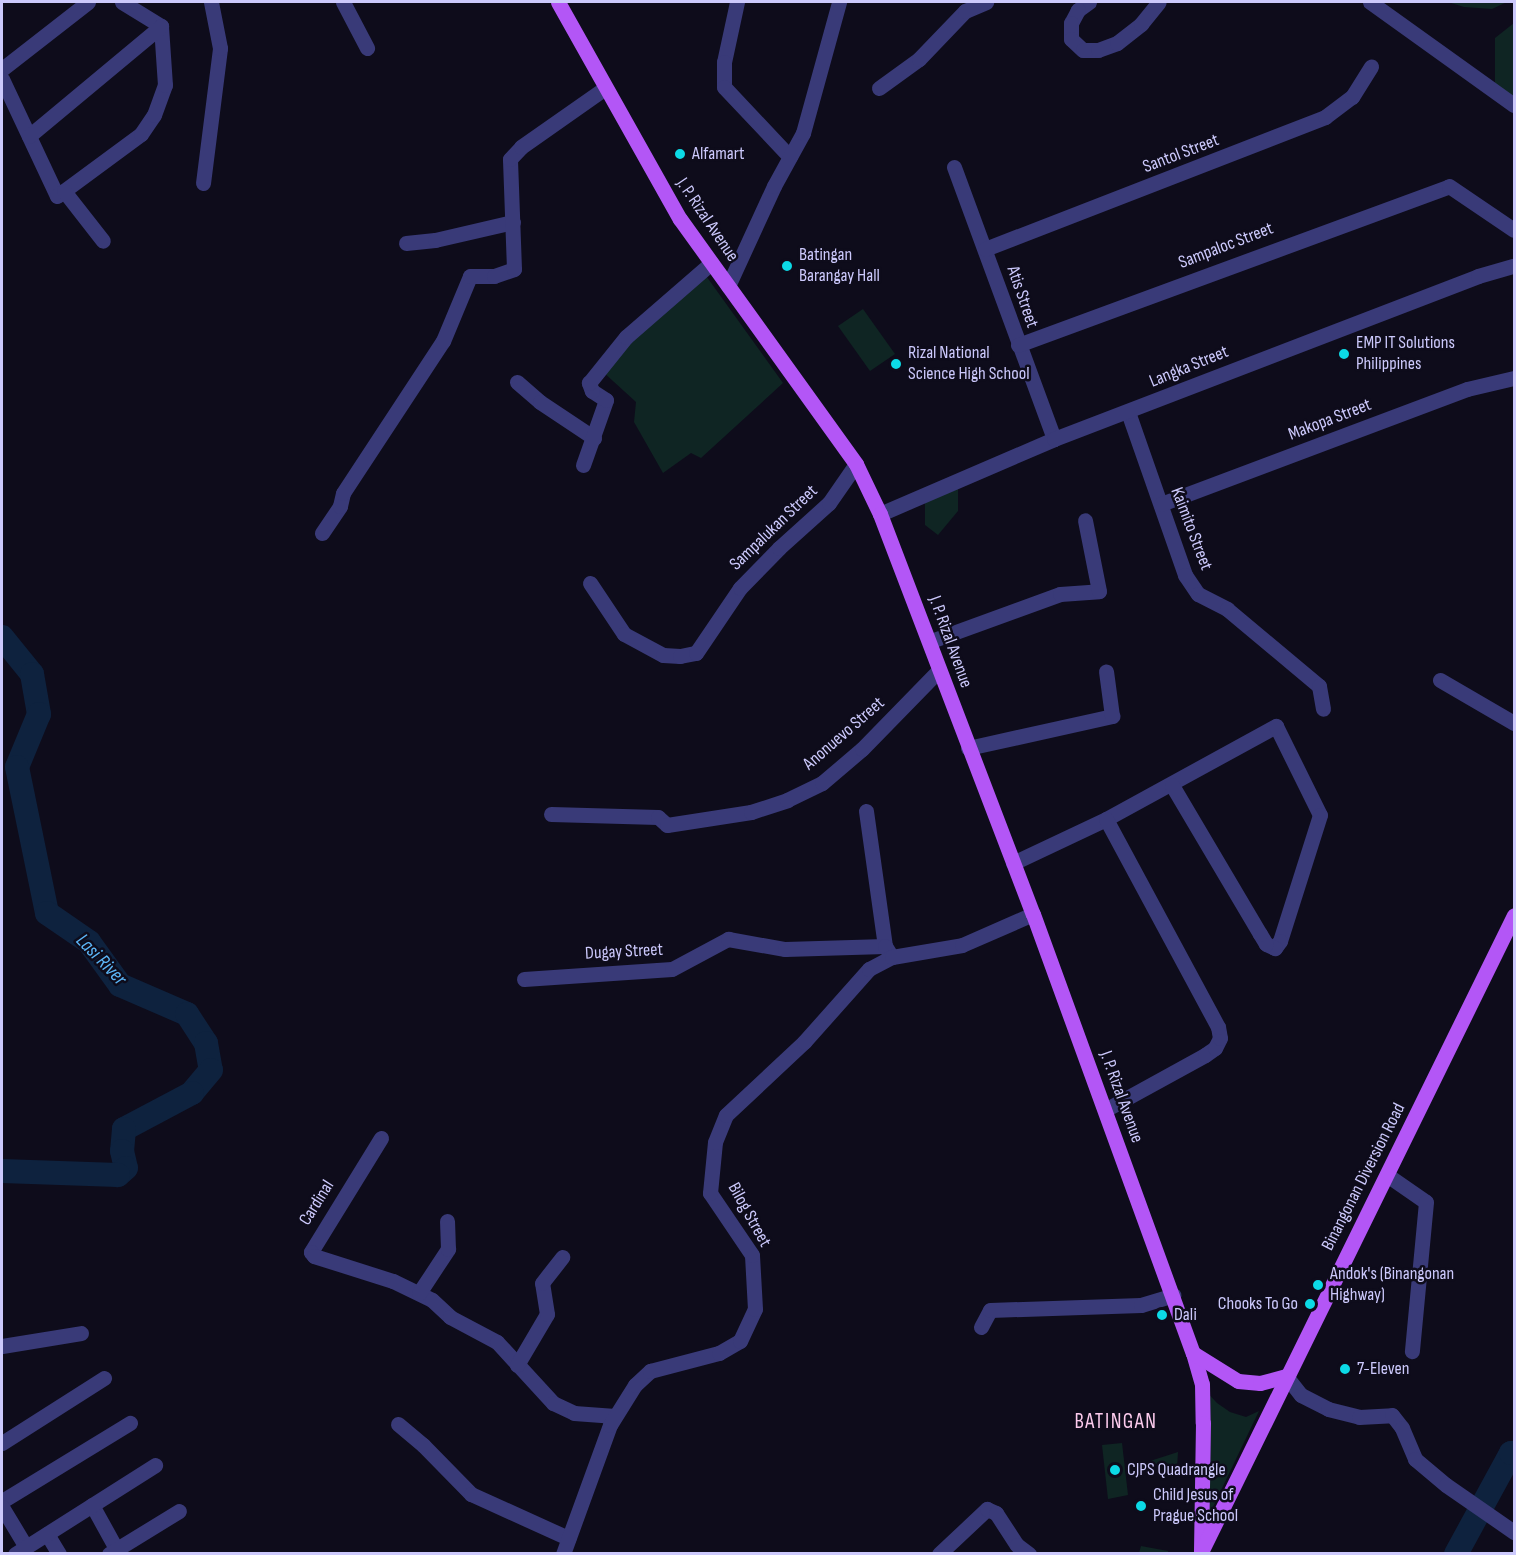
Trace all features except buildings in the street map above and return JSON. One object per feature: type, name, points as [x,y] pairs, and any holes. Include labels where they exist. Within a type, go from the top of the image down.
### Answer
[{"type":"main road","name":"J. P. Rizal Avenue","points":[[558,2],[680,219],[856,464],[880,514],[1106,1110],[1193,1353],[1202,1384],[1200,1553]]},
{"type":"main road","name":"Binangonan Diversion Road","points":[[1200,1553],[1515,915]]},
{"type":"main road","points":[[1193,1353],[1238,1381],[1260,1383],[1286,1376]]},
{"type":"street","points":[[2,69],[88,2]]},
{"type":"street","points":[[122,2],[161,26]]},
{"type":"street","points":[[203,183],[220,48],[211,2]]},
{"type":"street","points":[[343,2],[367,48]]},
{"type":"street","points":[[737,2],[722,75],[724,87],[790,157]]},
{"type":"street","points":[[728,286],[803,133],[838,2]]},
{"type":"street","points":[[879,88],[919,59],[965,11],[986,2]]},
{"type":"street","points":[[1089,2],[1078,10],[1071,23],[1071,39],[1083,51],[1098,50],[1118,43],[1141,24],[1159,2]]},
{"type":"street","points":[[1370,2],[1515,105]]},
{"type":"street","points":[[28,136],[161,26]]},
{"type":"street","points":[[2,79],[57,196],[141,134],[154,115],[165,85],[161,26]]},
{"type":"street","name":"Santol Street","points":[[985,249],[1325,117],[1352,98],[1371,66]]},
{"type":"street","points":[[322,533],[340,506],[343,493],[444,341],[470,276],[494,276],[514,269],[510,159],[521,147],[605,88]]},
{"type":"street","name":"Atis Street","points":[[954,167],[1054,439]]},
{"type":"street","name":"Sampaloc Street","points":[[1018,345],[1449,186],[1515,230]]},
{"type":"street","points":[[64,191],[103,241]]},
{"type":"street","points":[[406,243],[435,240],[513,222]]},
{"type":"street","points":[[583,465],[606,400],[592,390],[589,383],[626,337],[711,263]]},
{"type":"street","name":"Langka Street","points":[[880,514],[1054,439],[1457,284],[1515,266]]},
{"type":"street","name":"Makopa Street","points":[[1161,504],[1467,389],[1515,378]]},
{"type":"street","points":[[517,382],[540,402],[594,438]]},
{"type":"street","name":"Kaimito Street","points":[[1128,412],[1190,584],[1198,594],[1227,609],[1319,686],[1323,709]]},
{"type":"street","name":"Sampalukan Street","points":[[590,583],[624,634],[663,655],[680,656],[696,653],[740,588],[779,548],[829,503],[856,464]]},
{"type":"street","points":[[930,641],[1060,594],[1099,591],[1086,520]]},
{"type":"street","name":"Anonuevo Street","points":[[551,814],[658,817],[667,825],[751,812],[787,800],[822,783],[862,749],[939,670]]},
{"type":"street","points":[[968,748],[1112,716],[1106,671]]},
{"type":"street","points":[[1440,680],[1515,723]]},
{"type":"street","points":[[1013,863],[1172,785],[1276,726],[1320,815],[1280,941],[1275,948],[1266,944],[1172,785]]},
{"type":"street","points":[[866,811],[889,952]]},
{"type":"street","points":[[1106,819],[1218,1027],[1220,1038],[1215,1048],[1205,1055],[1106,1110]]},
{"type":"street","name":"Bilog Street","points":[[563,1554],[615,1416],[635,1385],[650,1371],[719,1353],[740,1341],[754,1310],[755,1279],[752,1255],[710,1193],[715,1142],[726,1115],[804,1042],[869,969],[889,952],[962,945],[1033,915]]},
{"type":"street","name":"Dugay Street","points":[[524,979],[672,969],[728,939],[785,949],[889,952]]},
{"type":"street","name":"Cardinal","points":[[381,1138],[311,1252],[314,1256],[393,1281],[432,1300],[450,1317],[497,1342],[553,1404],[574,1413],[615,1416]]},
{"type":"street","points":[[1387,1175],[1426,1202],[1412,1351]]},
{"type":"street","points":[[419,1293],[448,1249],[447,1221]]},
{"type":"street","points":[[517,1365],[547,1314],[542,1283],[562,1257]]},
{"type":"street","points":[[981,1327],[990,1310],[1141,1305],[1173,1295]]},
{"type":"street","points":[[2,1346],[81,1333]]},
{"type":"street","points":[[1286,1376],[1301,1395],[1328,1409],[1359,1417],[1392,1415],[1402,1428],[1415,1459],[1446,1485],[1515,1532]]},
{"type":"street","points":[[2,1443],[104,1378]]},
{"type":"street","points":[[2,1501],[130,1423]]},
{"type":"street","points":[[398,1424],[423,1445],[471,1494],[568,1538]]},
{"type":"street","points":[[2,1507],[21,1550],[154,1465]]},
{"type":"street","points":[[92,1505],[115,1552],[179,1511]]},
{"type":"street","points":[[939,1554],[987,1509],[996,1513],[1017,1545],[1029,1554]]},
{"type":"street","points":[[47,1534],[59,1554]]},
{"type":"green space","points":[[1448,2],[1507,2],[1492,9],[1464,7]]},
{"type":"green space","points":[[1514,23],[1514,107],[1495,87],[1495,38]]},
{"type":"green space","points":[[704,273],[783,383],[701,458],[691,453],[663,473],[634,422],[636,402],[602,371],[616,354]]},
{"type":"green space","points":[[863,309],[895,354],[870,371],[838,326]]},
{"type":"green space","points":[[952,486],[958,489],[958,511],[938,535],[925,525],[925,501]]},
{"type":"green space","points":[[1202,1387],[1217,1403],[1230,1412],[1246,1417],[1259,1411],[1202,1530]]},
{"type":"green space","name":"CJPS Quadrangle","points":[[1122,1443],[1128,1495],[1108,1499],[1102,1445]]},
{"type":"green space","points":[[1178,1452],[1177,1468],[1147,1462]]},
{"type":"green space","points":[[1141,1546],[1168,1551],[1168,1553],[1139,1553]]},
{"type":"waterway","name":"Lasi River","points":[[2,637],[32,674],[39,714],[17,767],[47,913],[89,942],[120,985],[187,1014],[206,1043],[211,1070],[192,1093],[124,1129],[122,1151],[126,1168],[118,1175],[2,1171]]},
{"type":"waterway","points":[[1456,1554],[1511,1453],[1514,1453]]},
{"type":"place","name":"Alfamart","points":[[680,154]]},
{"type":"place","name":"Batingan Barangay Hall","points":[[787,266]]},
{"type":"place","name":"EMP IT Solutions Philippines","points":[[1344,354]]},
{"type":"place","name":"Rizal National Science High School","points":[[896,364]]},
{"type":"place","name":"Andok's (Binangonan Highway)","points":[[1318,1285]]},
{"type":"place","name":"Chooks To Go","points":[[1310,1304]]},
{"type":"place","name":"Dali","points":[[1162,1315]]},
{"type":"place","name":"7-Eleven","points":[[1345,1369]]},
{"type":"place","name":"CJPS Quadrangle","points":[[1115,1470]]},
{"type":"place","name":"Child Jesus of Prague School","points":[[1141,1506]]},
{"type":"district","name":"BATINGAN","points":[[1116,1422]]}]
